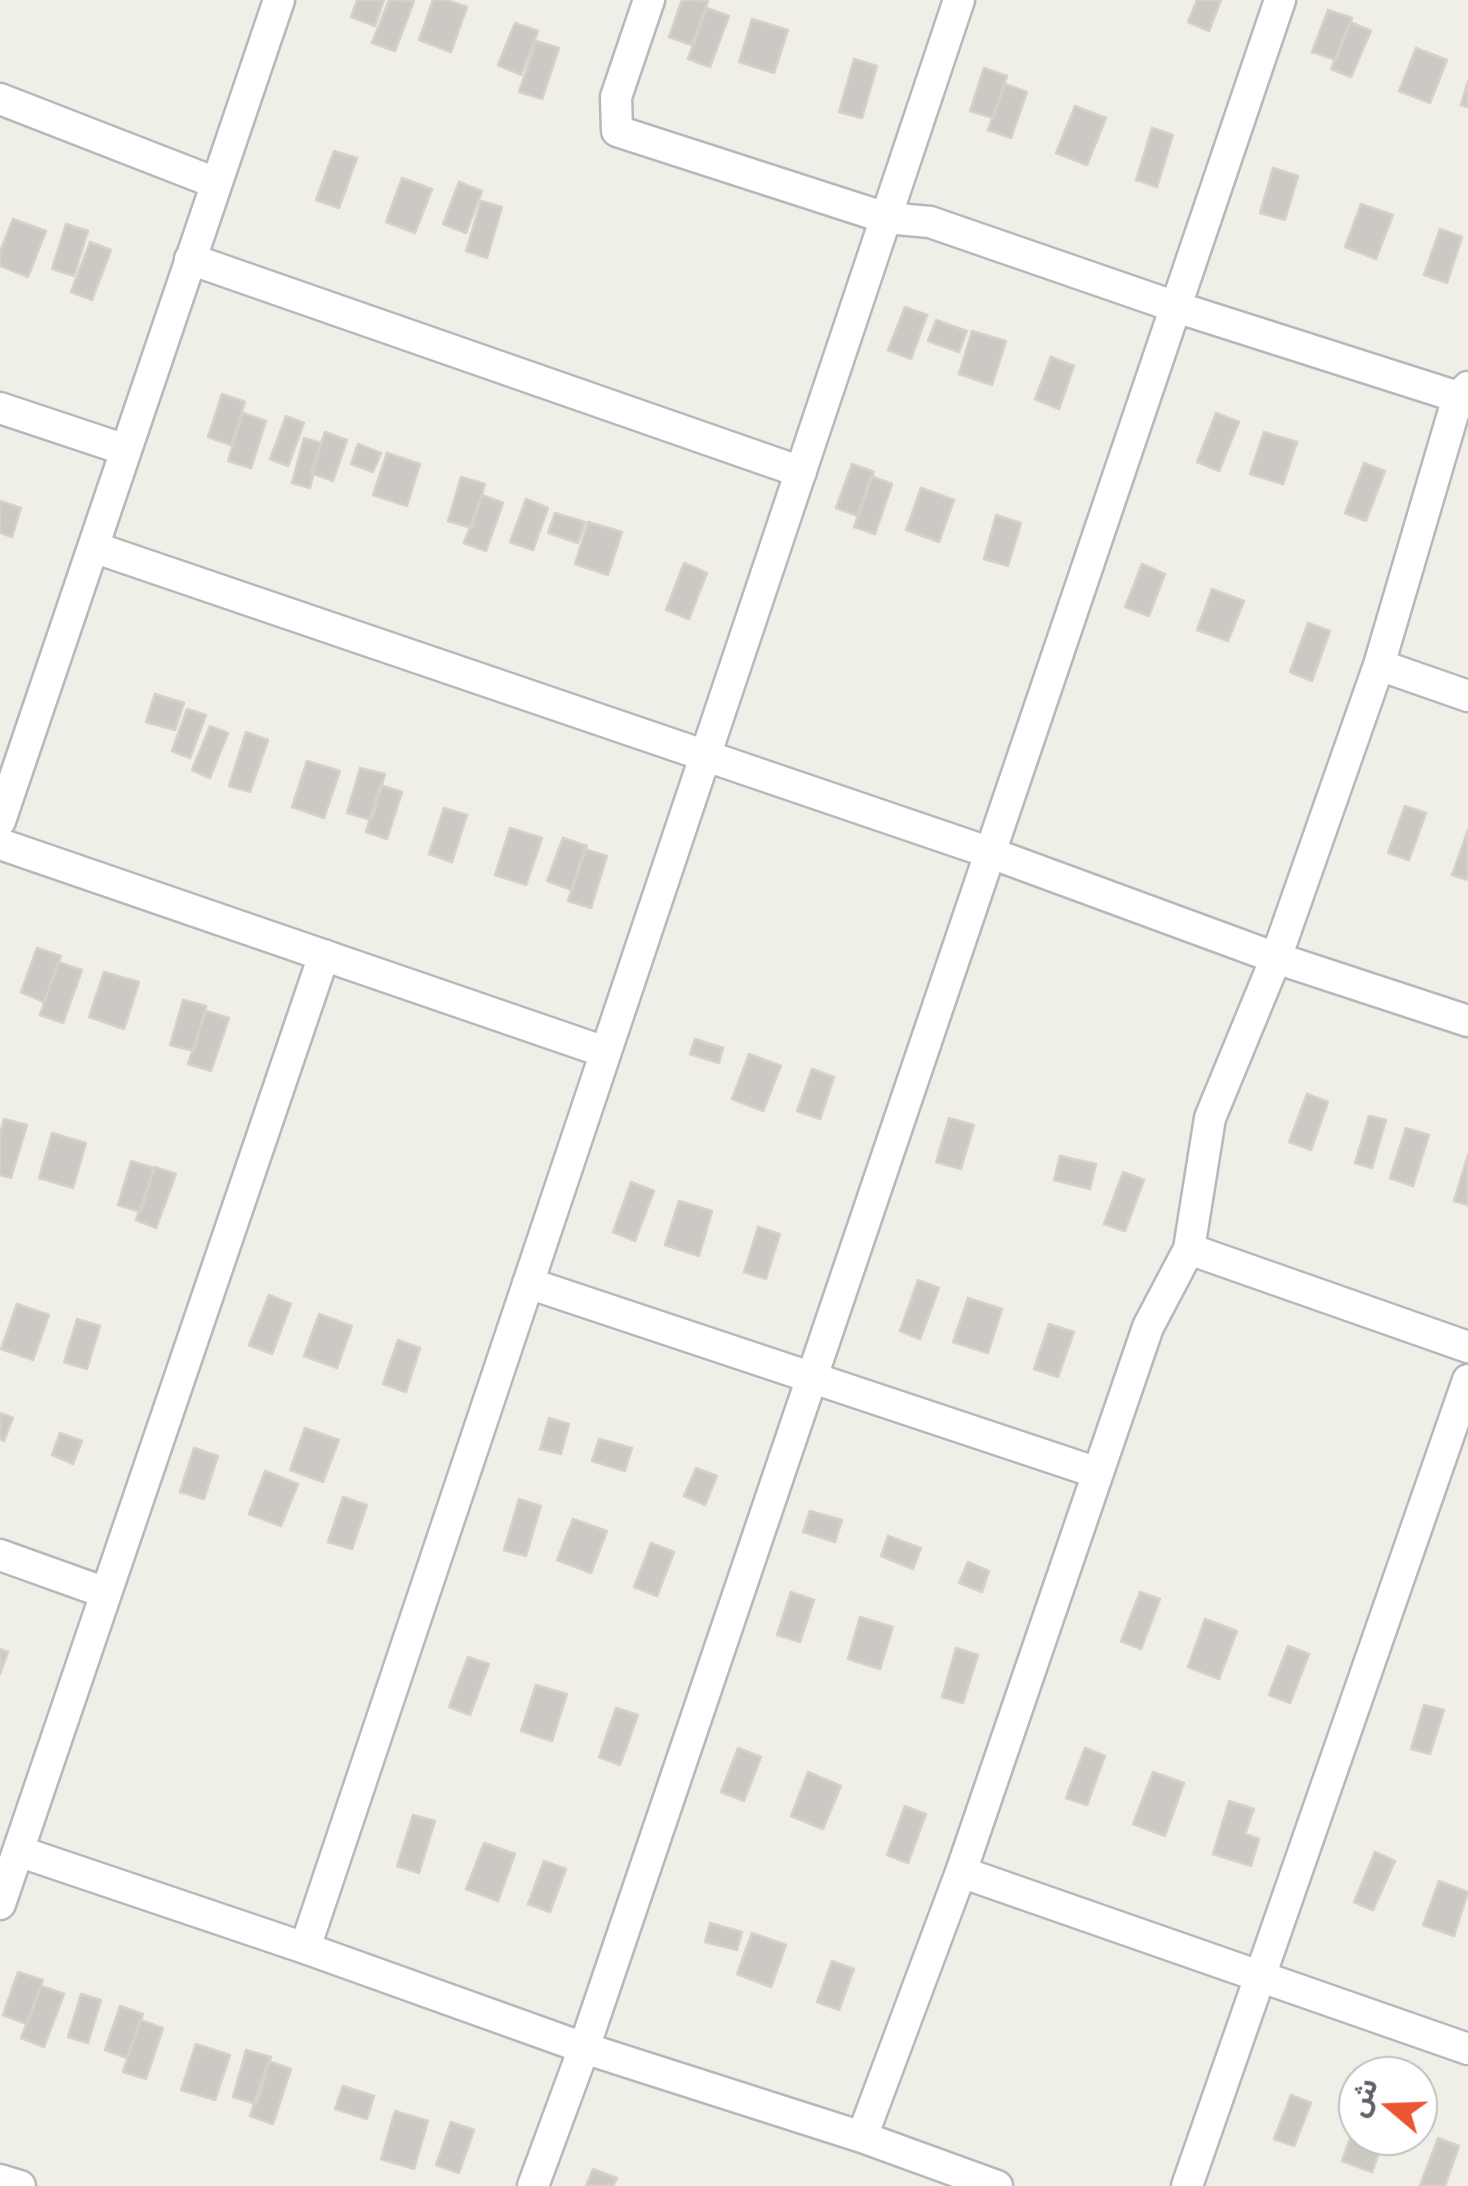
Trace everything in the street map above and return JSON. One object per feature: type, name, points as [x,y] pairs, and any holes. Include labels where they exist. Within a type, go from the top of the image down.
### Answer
[{"type":"street","points":[[0,821],[278,0]]},
{"type":"street","points":[[650,0],[616,97],[617,131],[886,218],[930,222],[1176,307],[1463,392],[1380,665],[1276,958],[1210,1118],[1189,1249],[1148,1327],[960,1872],[862,2136]]},
{"type":"street","points":[[305,1948],[959,0]]},
{"type":"street","points":[[532,2186],[584,2048],[1280,0]]},
{"type":"street","points":[[0,99],[216,183]]},
{"type":"street","points":[[190,259],[801,472]]},
{"type":"street","points":[[0,408],[126,450]]},
{"type":"street","points":[[93,548],[988,852],[1276,958],[1468,1021]]},
{"type":"street","points":[[1380,665],[1468,696]]},
{"type":"street","points":[[0,844],[606,1052]]},
{"type":"street","points":[[0,1904],[324,955]]},
{"type":"street","points":[[1189,1249],[1468,1347]]},
{"type":"street","points":[[528,1283],[1098,1473]]},
{"type":"street","points":[[1188,2186],[1468,1380]]},
{"type":"street","points":[[0,1555],[106,1593]]},
{"type":"street","points":[[18,1851],[584,2048],[862,2136],[997,2186]]},
{"type":"street","points":[[960,1872],[1468,2049]]},
{"type":"street","points":[[0,2180],[20,2186]]},
{"type":"building","points":[[357,0],[384,0],[375,26],[351,17]]},
{"type":"building","points":[[389,0],[414,1],[395,51],[372,43]]},
{"type":"building","points":[[433,0],[467,7],[451,52],[419,40]]},
{"type":"building","points":[[682,0],[708,1],[692,45],[669,37]]},
{"type":"building","points":[[1197,0],[1221,0],[1209,31],[1188,22]]},
{"type":"building","points":[[707,8],[729,16],[710,67],[688,59]]},
{"type":"building","points":[[1328,10],[1352,18],[1336,60],[1312,52]]},
{"type":"building","points":[[752,19],[788,30],[774,73],[739,62]]},
{"type":"building","points":[[1350,22],[1371,31],[1351,77],[1331,69]]},
{"type":"building","points":[[515,23],[538,31],[521,75],[498,65]]},
{"type":"building","points":[[536,41],[559,48],[542,99],[519,92]]},
{"type":"building","points":[[1416,48],[1447,60],[1430,103],[1399,91]]},
{"type":"building","points":[[854,59],[877,66],[862,118],[839,112]]},
{"type":"building","points":[[984,68],[1007,76],[993,118],[970,111]]},
{"type":"building","points":[[1468,81],[1468,107],[1461,105]]},
{"type":"building","points":[[1005,84],[1027,92],[1011,138],[988,130]]},
{"type":"building","points":[[1075,106],[1106,118],[1087,165],[1056,153]]},
{"type":"building","points":[[1152,128],[1173,135],[1157,187],[1136,180]]},
{"type":"building","points":[[334,151],[357,158],[339,208],[316,200]]},
{"type":"building","points":[[1273,168],[1298,176],[1285,220],[1260,213]]},
{"type":"building","points":[[402,178],[432,189],[415,233],[386,222]]},
{"type":"building","points":[[459,182],[482,191],[466,233],[443,224]]},
{"type":"building","points":[[481,201],[502,207],[487,258],[466,251]]},
{"type":"building","points":[[1361,204],[1393,215],[1376,259],[1345,247]]},
{"type":"building","points":[[13,219],[46,231],[28,277],[0,266],[0,252]]},
{"type":"building","points":[[66,224],[88,231],[74,276],[52,269]]},
{"type":"building","points":[[1440,229],[1462,237],[1447,283],[1424,275]]},
{"type":"building","points":[[90,242],[111,250],[92,300],[71,292]]},
{"type":"building","points":[[905,307],[927,315],[911,359],[888,350]]},
{"type":"building","points":[[936,320],[967,331],[959,352],[928,341]]},
{"type":"building","points":[[972,331],[1006,341],[992,385],[959,374]]},
{"type":"building","points":[[1051,357],[1074,366],[1059,409],[1035,399]]},
{"type":"building","points":[[222,394],[245,402],[231,445],[208,437]]},
{"type":"building","points":[[243,413],[266,421],[251,468],[228,461]]},
{"type":"building","points":[[1216,413],[1239,422],[1219,471],[1197,462]]},
{"type":"building","points":[[286,416],[304,423],[288,466],[270,459]]},
{"type":"building","points":[[325,432],[347,440],[333,481],[311,473]]},
{"type":"building","points":[[1264,432],[1297,442],[1283,484],[1250,474]]},
{"type":"building","points":[[304,438],[321,443],[310,488],[292,483]]},
{"type":"building","points":[[358,444],[381,453],[373,472],[351,464]]},
{"type":"building","points":[[387,453],[420,464],[407,506],[373,495]]},
{"type":"building","points":[[1364,463],[1385,471],[1366,521],[1345,513]]},
{"type":"building","points":[[852,464],[874,472],[858,516],[836,508]]},
{"type":"building","points":[[871,476],[892,484],[875,534],[854,527]]},
{"type":"building","points":[[461,477],[485,484],[472,528],[448,521]]},
{"type":"building","points":[[921,488],[954,500],[939,542],[906,530]]},
{"type":"building","points":[[482,495],[503,503],[486,551],[464,543]]},
{"type":"building","points":[[526,499],[548,508],[533,550],[510,542]]},
{"type":"building","points":[[0,501],[21,508],[12,537],[0,533]]},
{"type":"building","points":[[555,513],[585,522],[578,543],[548,533]]},
{"type":"building","points":[[996,515],[1021,523],[1008,566],[984,559]]},
{"type":"building","points":[[588,522],[622,532],[608,575],[575,564]]},
{"type":"building","points":[[684,563],[707,573],[689,619],[666,610]]},
{"type":"building","points":[[1142,564],[1165,574],[1149,616],[1125,607]]},
{"type":"building","points":[[1212,589],[1244,601],[1228,641],[1197,630]]},
{"type":"building","points":[[1308,623],[1330,631],[1312,681],[1290,672]]},
{"type":"building","points":[[155,694],[184,703],[175,730],[146,722]]},
{"type":"building","points":[[187,709],[206,715],[190,758],[172,751]]},
{"type":"building","points":[[210,726],[228,733],[210,778],[192,770]]},
{"type":"building","points":[[246,732],[268,740],[250,792],[229,786]]},
{"type":"building","points":[[307,761],[340,771],[324,818],[292,807]]},
{"type":"building","points":[[360,768],[385,774],[372,820],[347,813]]},
{"type":"building","points":[[380,785],[402,792],[387,839],[366,832]]},
{"type":"building","points":[[1405,806],[1426,813],[1409,860],[1388,853]]},
{"type":"building","points":[[444,808],[467,815],[452,862],[429,854]]},
{"type":"building","points":[[510,828],[542,838],[526,885],[495,875]]},
{"type":"building","points":[[1468,830],[1468,880],[1452,875]]},
{"type":"building","points":[[563,838],[587,846],[572,890],[547,881]]},
{"type":"building","points":[[584,849],[607,856],[591,908],[568,901]]},
{"type":"building","points":[[37,948],[61,956],[44,1002],[21,992]]},
{"type":"building","points":[[58,962],[82,970],[63,1023],[40,1015]]},
{"type":"building","points":[[104,972],[139,982],[124,1029],[89,1017]]},
{"type":"building","points":[[183,1000],[206,1006],[194,1051],[170,1045]]},
{"type":"building","points":[[206,1011],[229,1018],[211,1071],[188,1064]]},
{"type":"building","points":[[695,1039],[723,1048],[719,1063],[690,1054]]},
{"type":"building","points":[[749,1054],[781,1066],[763,1111],[732,1099]]},
{"type":"building","points":[[812,1069],[834,1077],[820,1119],[797,1111]]},
{"type":"building","points":[[1307,1094],[1328,1102],[1311,1150],[1289,1142]]},
{"type":"building","points":[[1369,1116],[1386,1120],[1372,1168],[1355,1163]]},
{"type":"building","points":[[949,1118],[974,1125],[961,1169],[936,1162]]},
{"type":"building","points":[[4,1119],[27,1125],[11,1178],[0,1175]]},
{"type":"building","points":[[1406,1128],[1429,1135],[1413,1186],[1390,1178]]},
{"type":"building","points":[[52,1133],[86,1143],[73,1188],[39,1178]]},
{"type":"building","points":[[1468,1155],[1468,1205],[1454,1201]]},
{"type":"building","points":[[1060,1156],[1096,1164],[1090,1189],[1054,1180]]},
{"type":"building","points":[[131,1161],[154,1168],[141,1212],[118,1205]]},
{"type":"building","points":[[155,1167],[176,1174],[156,1228],[136,1220]]},
{"type":"building","points":[[1123,1172],[1144,1180],[1125,1231],[1104,1224]]},
{"type":"building","points":[[631,1182],[654,1191],[635,1241],[613,1232]]},
{"type":"building","points":[[679,1201],[712,1211],[699,1256],[665,1245]]},
{"type":"building","points":[[758,1227],[780,1234],[766,1279],[744,1272]]},
{"type":"building","points":[[918,1280],[939,1288],[920,1339],[900,1331]]},
{"type":"building","points":[[269,1295],[291,1304],[272,1354],[249,1345]]},
{"type":"building","points":[[968,1298],[1002,1309],[988,1353],[953,1342]]},
{"type":"building","points":[[17,1304],[49,1315],[33,1360],[1,1349]]},
{"type":"building","points":[[319,1314],[352,1326],[337,1368],[304,1356]]},
{"type":"building","points":[[77,1319],[100,1326],[87,1369],[64,1362]]},
{"type":"building","points":[[1049,1324],[1074,1332],[1058,1377],[1034,1369]]},
{"type":"building","points":[[398,1340],[420,1348],[406,1392],[383,1384]]},
{"type":"building","points":[[0,1413],[13,1418],[4,1441],[0,1439]]},
{"type":"building","points":[[549,1418],[569,1424],[561,1454],[540,1449]]},
{"type":"building","points":[[305,1428],[339,1440],[323,1482],[290,1470]]},
{"type":"building","points":[[60,1433],[82,1441],[73,1464],[52,1455]]},
{"type":"building","points":[[599,1439],[632,1448],[625,1471],[592,1461]]},
{"type":"building","points":[[194,1448],[218,1456],[204,1499],[180,1492]]},
{"type":"building","points":[[696,1468],[717,1476],[705,1505],[684,1496]]},
{"type":"building","points":[[265,1471],[298,1484],[281,1526],[249,1514]]},
{"type":"building","points":[[343,1497],[367,1505],[352,1549],[328,1542]]},
{"type":"building","points":[[519,1499],[541,1506],[526,1556],[504,1550]]},
{"type":"building","points":[[810,1511],[842,1520],[835,1542],[803,1532]]},
{"type":"building","points":[[573,1519],[607,1531],[591,1573],[557,1560]]},
{"type":"building","points":[[888,1536],[921,1548],[913,1569],[881,1556]]},
{"type":"building","points":[[651,1543],[674,1552],[657,1596],[634,1587]]},
{"type":"building","points":[[968,1562],[989,1571],[982,1592],[959,1583]]},
{"type":"building","points":[[791,1592],[814,1600],[800,1642],[777,1635]]},
{"type":"building","points":[[1140,1592],[1160,1599],[1141,1649],[1121,1641]]},
{"type":"building","points":[[860,1617],[893,1627],[880,1669],[848,1659]]},
{"type":"building","points":[[1205,1619],[1237,1631],[1219,1679],[1188,1667]]},
{"type":"building","points":[[1288,1646],[1309,1654],[1290,1703],[1269,1695]]},
{"type":"building","points":[[956,1648],[978,1655],[963,1703],[942,1697]]},
{"type":"building","points":[[0,1649],[8,1652],[0,1674]]},
{"type":"building","points":[[468,1657],[489,1664],[470,1715],[449,1707]]},
{"type":"building","points":[[536,1685],[567,1694],[552,1741],[521,1731]]},
{"type":"building","points":[[1424,1705],[1444,1710],[1430,1754],[1411,1749]]},
{"type":"building","points":[[616,1708],[638,1715],[620,1765],[599,1757]]},
{"type":"building","points":[[738,1748],[761,1757],[744,1801],[721,1792]]},
{"type":"building","points":[[1085,1748],[1105,1756],[1087,1805],[1066,1798]]},
{"type":"building","points":[[808,1772],[841,1786],[823,1829],[791,1816]]},
{"type":"building","points":[[1153,1772],[1184,1783],[1165,1836],[1133,1824]]},
{"type":"building","points":[[1229,1801],[1254,1809],[1245,1834],[1259,1839],[1251,1866],[1213,1854]]},
{"type":"building","points":[[905,1806],[926,1814],[908,1863],[887,1855]]},
{"type":"building","points":[[413,1815],[435,1821],[419,1873],[397,1866]]},
{"type":"building","points":[[484,1843],[515,1854],[498,1901],[466,1889]]},
{"type":"building","points":[[1375,1852],[1395,1861],[1373,1910],[1354,1902]]},
{"type":"building","points":[[544,1861],[566,1869],[550,1912],[528,1904]]},
{"type":"building","points":[[1439,1881],[1468,1892],[1454,1936],[1423,1925]]},
{"type":"building","points":[[710,1923],[742,1932],[737,1950],[705,1942]]},
{"type":"building","points":[[752,1933],[786,1945],[771,1987],[737,1974]]},
{"type":"building","points":[[832,1961],[854,1969],[839,2010],[817,2002]]},
{"type":"building","points":[[18,1972],[43,1980],[27,2024],[3,2015]]},
{"type":"building","points":[[41,1986],[64,1994],[44,2047],[21,2038]]},
{"type":"building","points":[[81,1994],[101,2000],[88,2043],[68,2037]]},
{"type":"building","points":[[120,2006],[143,2014],[127,2058],[105,2050]]},
{"type":"building","points":[[140,2020],[163,2028],[146,2079],[123,2072]]},
{"type":"building","points":[[196,2044],[230,2055],[215,2100],[181,2090]]},
{"type":"building","points":[[246,2050],[271,2057],[257,2104],[233,2097]]},
{"type":"building","points":[[268,2061],[291,2069],[273,2124],[250,2116]]},
{"type":"building","points":[[343,2086],[374,2096],[367,2119],[335,2109]]},
{"type":"building","points":[[1291,2095],[1311,2103],[1294,2146],[1274,2139]]},
{"type":"building","points":[[395,2111],[428,2121],[414,2169],[381,2159]]},
{"type":"building","points":[[451,2122],[474,2130],[459,2173],[436,2165]]},
{"type":"building","points":[[1438,2138],[1459,2146],[1445,2186],[1420,2186],[1431,2156],[1438,2156]]},
{"type":"building","points":[[1344,2156],[1378,2156],[1372,2172],[1342,2161]]},
{"type":"building","points":[[593,2169],[617,2178],[613,2186],[586,2186]]}]
